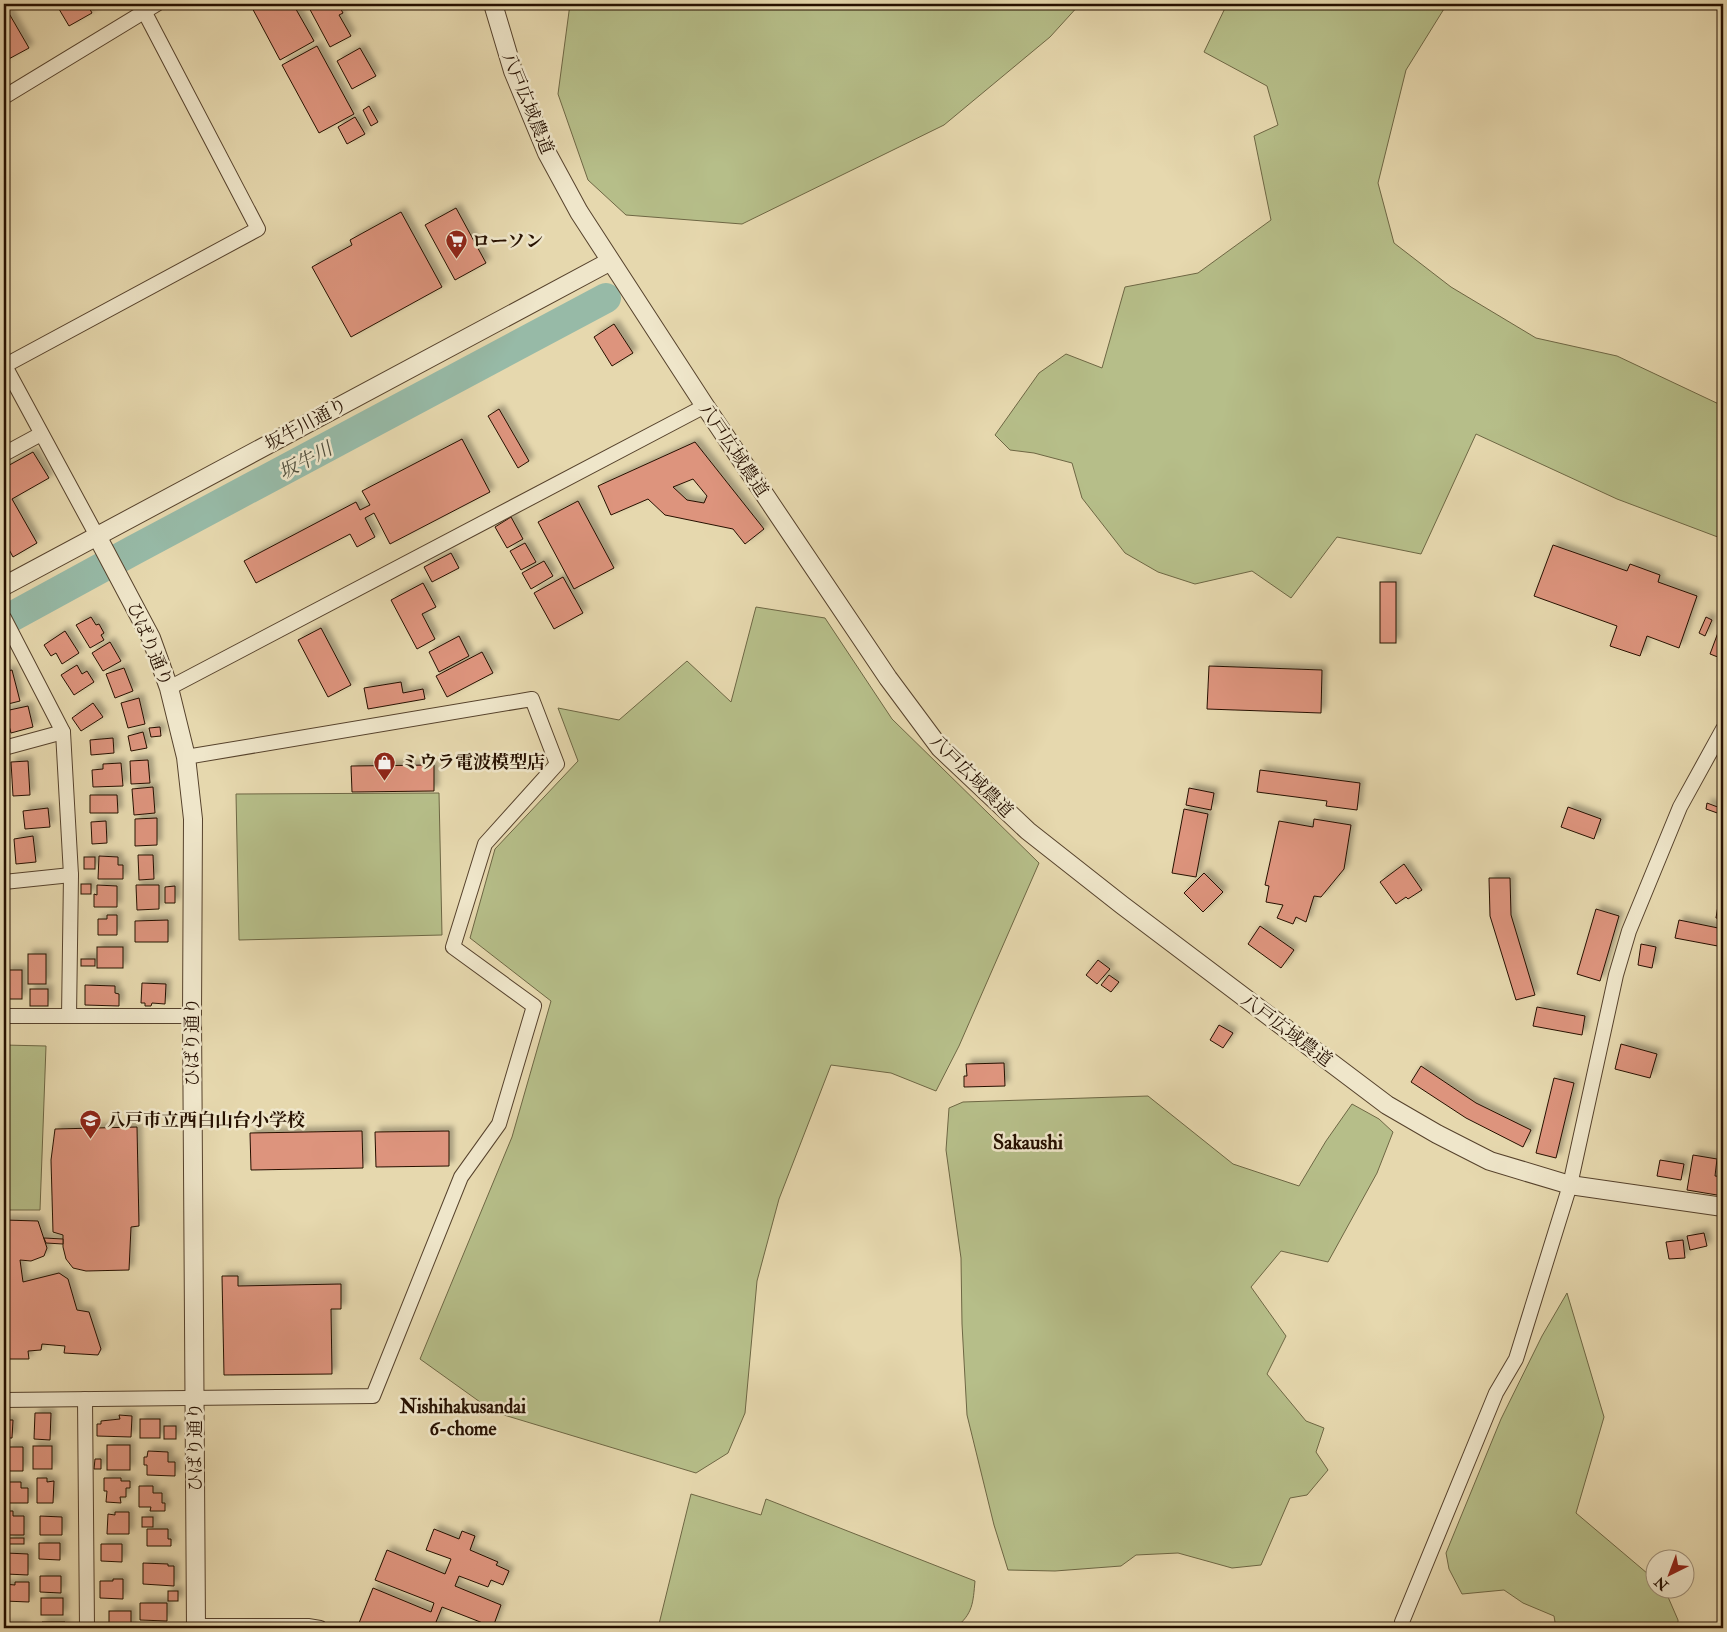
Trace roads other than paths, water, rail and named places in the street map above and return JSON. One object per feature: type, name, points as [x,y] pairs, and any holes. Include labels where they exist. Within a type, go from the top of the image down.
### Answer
[{"type":"street","points":[[4,97],[157,4]]},
{"type":"street","name":"八戸広域農道","points":[[493,4],[513,72],[547,154],[609,262],[888,678],[940,748],[1028,831],[1122,905],[1387,1105],[1437,1134],[1490,1161],[1570,1185],[1723,1207]]},
{"type":"street","points":[[100,542],[4,365],[258,229],[144,11]]},
{"type":"street","name":"坂牛川通り","points":[[4,586],[100,542],[609,262]]},
{"type":"street","points":[[169,688],[705,406]]},
{"type":"street","points":[[4,454],[41,434]]},
{"type":"street","name":"ひばり通り","points":[[100,542],[151,638],[169,688],[186,758],[193,819],[192,1016],[196,1627]]},
{"type":"street","points":[[4,618],[63,732],[71,875],[69,1016]]},
{"type":"street","points":[[4,1400],[373,1396],[461,1177],[499,1124],[534,1006],[453,947],[485,844],[557,764],[532,699],[186,758]]},
{"type":"street","points":[[1402,1622],[1496,1393],[1516,1359],[1570,1185],[1616,975],[1628,931],[1680,807],[1723,729]]},
{"type":"street","points":[[4,748],[63,732]]},
{"type":"street","points":[[4,882],[71,875]]},
{"type":"street","points":[[4,1016],[192,1016]]},
{"type":"street","points":[[85,1399],[87,1628]]},
{"type":"street","points":[[196,1627],[308,1626],[320,1628]]},
{"type":"waterway","name":"坂牛川","points":[[4,621],[606,298]]},
{"type":"place","name":"ローソン","points":[[456,260]]},
{"type":"place","name":"ミウラ電波模型店","points":[[385,781]]},
{"type":"place","name":"八戸市立西白山台小学校","points":[[91,1139]]},
{"type":"district","name":"Sakaushi","points":[[1028,1142]]},
{"type":"district","name":"Nishihakusandai 6-chome","points":[[463,1417]]}]
